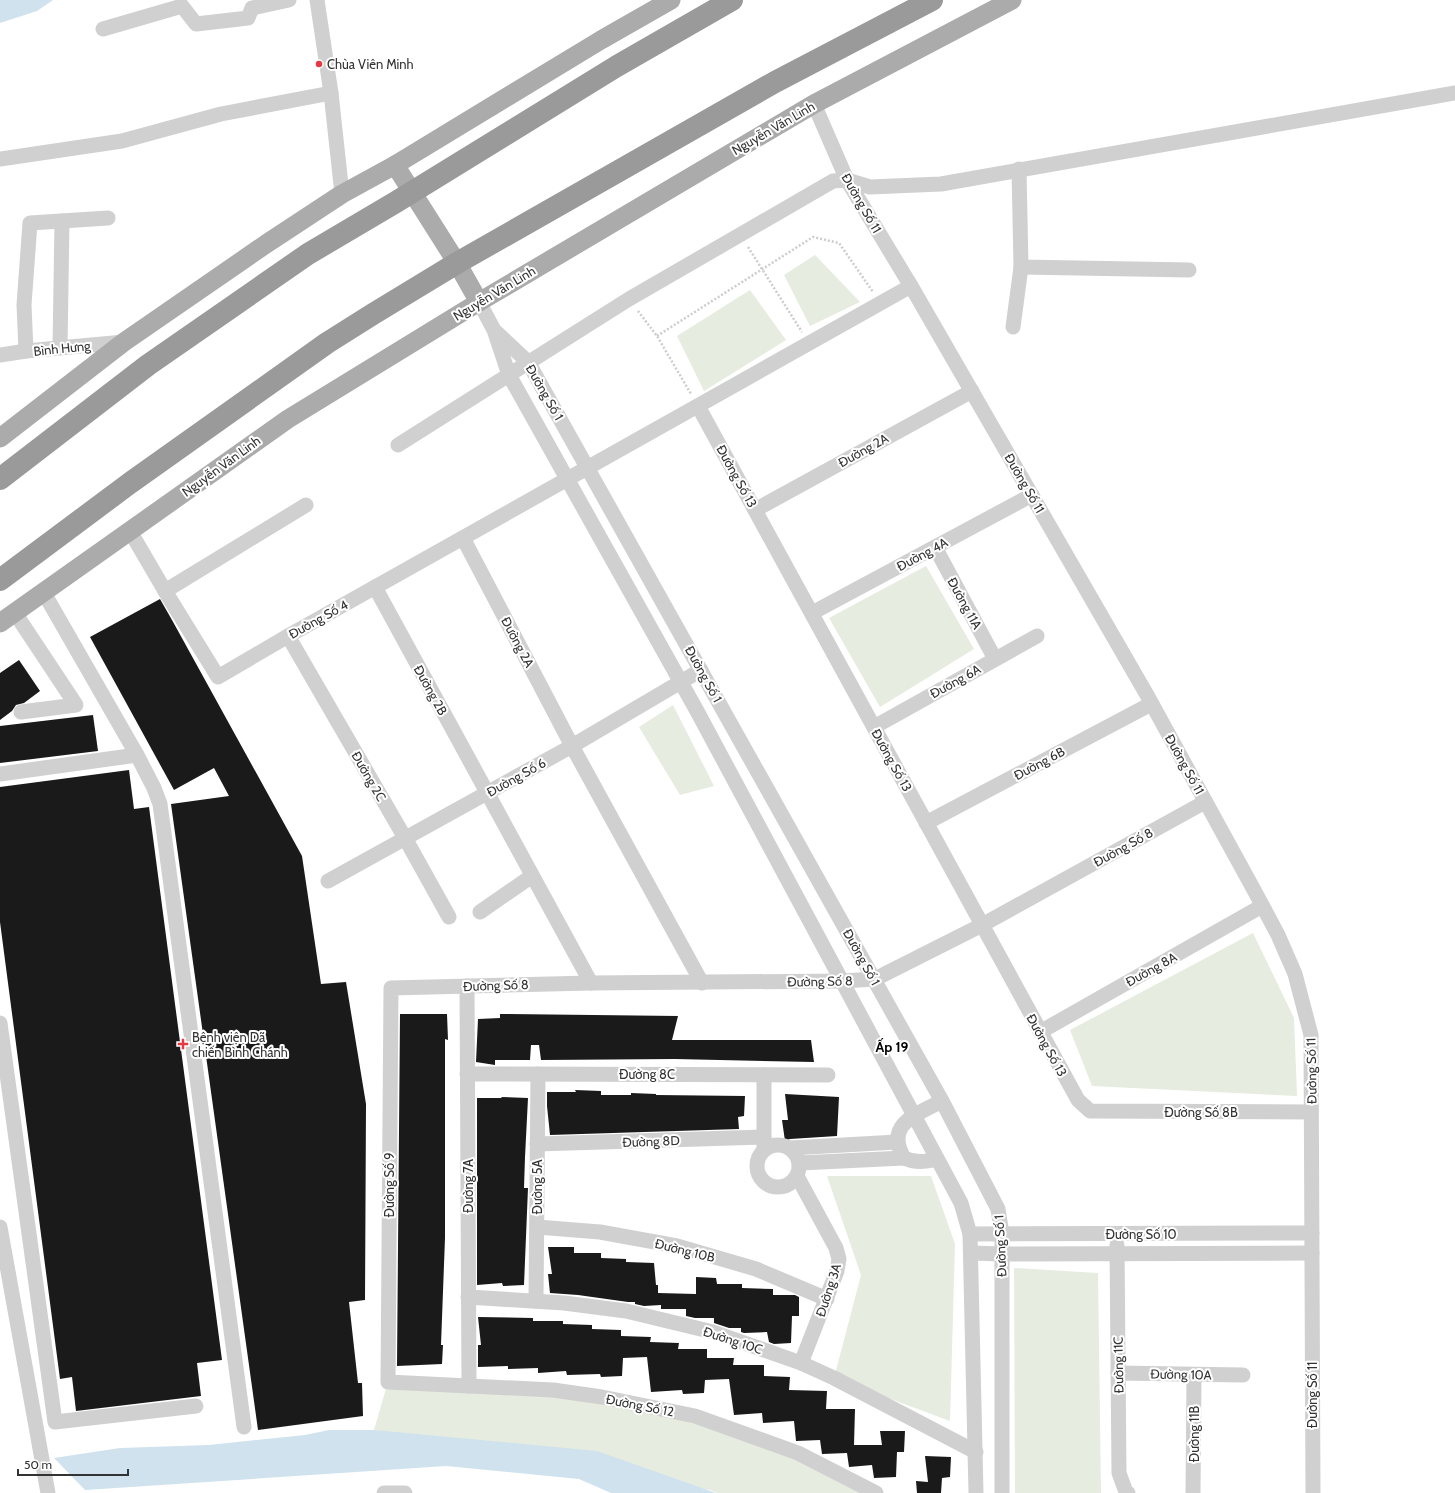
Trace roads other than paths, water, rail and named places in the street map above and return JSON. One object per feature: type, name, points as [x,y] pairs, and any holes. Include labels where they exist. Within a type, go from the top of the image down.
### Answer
[{"type":"highway","points":[[0,479],[148,365],[308,254],[617,66],[732,0]]},
{"type":"highway","points":[[0,580],[130,483],[327,343],[456,263],[798,70],[932,0]]},
{"type":"main road","points":[[0,438],[124,342],[266,244],[342,194],[395,165],[601,40],[671,0]]},
{"type":"main road","name":"Nguyễn Văn Linh","points":[[7,618],[288,418],[479,302],[814,104],[1012,0]]},
{"type":"main road","points":[[395,165],[479,302]]},
{"type":"street","points":[[103,29],[182,6],[196,24],[248,18],[252,8],[289,0]]},
{"type":"street","points":[[317,0],[331,93],[342,194]]},
{"type":"street","points":[[0,159],[122,141],[221,114],[331,93]]},
{"type":"street","points":[[398,445],[629,299],[833,181],[847,180],[870,187],[941,184],[1455,93]]},
{"type":"street","name":"Đường Số 11","points":[[814,104],[847,180],[911,286],[1152,704],[1278,935],[1295,974],[1311,1035],[1313,1493]]},
{"type":"street","points":[[1013,327],[1021,267],[1020,169]]},
{"type":"street","points":[[26,351],[24,305],[30,223],[108,218]]},
{"type":"street","points":[[60,348],[62,221]]},
{"type":"street","points":[[1021,267],[1189,270]]},
{"type":"street","name":"Đường Số 4","points":[[130,531],[218,677],[288,636],[911,286]]},
{"type":"street","points":[[479,302],[494,330]]},
{"type":"street","name":"Đường Số 1","points":[[494,330],[528,362],[875,980],[942,1101],[998,1209],[1002,1234],[1002,1493]]},
{"type":"street","name":"Đường Số 1","points":[[494,330],[509,375],[680,681],[915,1115],[960,1203],[970,1234],[976,1493]]},
{"type":"street","name":"Bình Hưng","points":[[0,355],[26,351],[124,342]]},
{"type":"street","name":"Đường 2A","points":[[755,510],[972,391]]},
{"type":"street","name":"Đường Số 13","points":[[698,406],[1040,1032],[1078,1100],[1090,1111]]},
{"type":"street","name":"Đường 4A","points":[[812,613],[1032,495]]},
{"type":"street","points":[[165,591],[306,505]]},
{"type":"street","name":"Đường 2A","points":[[463,538],[572,746],[702,983]]},
{"type":"street","name":"Đường 11A","points":[[935,547],[995,659]]},
{"type":"street","name":"Đường 2B","points":[[375,587],[591,983]]},
{"type":"street","points":[[44,593],[137,755],[158,796],[162,813],[244,1427]]},
{"type":"street","points":[[7,618],[76,705],[21,712]]},
{"type":"street","name":"Đường 2C","points":[[288,636],[449,917]]},
{"type":"street","name":"Đường 6A","points":[[874,727],[1037,636]]},
{"type":"street","name":"Đường Số 6","points":[[328,881],[572,746],[701,670]]},
{"type":"street","name":"Đường 6B","points":[[926,823],[1152,704]]},
{"type":"street","points":[[0,774],[137,755]]},
{"type":"street","name":"Đường Số 8","points":[[390,988],[591,983],[875,980],[982,925],[1205,802]]},
{"type":"street","points":[[480,912],[532,876]]},
{"type":"street","name":"Đường 8A","points":[[1040,1032],[1262,906]]},
{"type":"street","name":"Đường 7A","points":[[467,986],[469,1386]]},
{"type":"street","name":"Đường Số 9","points":[[388,1382],[390,988]]},
{"type":"street","points":[[0,1023],[55,1422],[196,1406]]},
{"type":"street","name":"Đường 8C","points":[[467,1074],[828,1074]]},
{"type":"street","name":"Đường 5A","points":[[536,1301],[538,1074]]},
{"type":"street","points":[[764,1074],[764,1143],[757,1162],[757,1170],[760,1177],[771,1186],[786,1186],[792,1182],[798,1170],[798,1157],[790,1148],[784,1145],[777,1144],[770,1146],[764,1143]]},
{"type":"street","points":[[904,1158],[897,1142],[901,1127],[915,1115],[942,1101]]},
{"type":"street","name":"Đường Số 8B","points":[[1090,1111],[1312,1112]]},
{"type":"street","points":[[790,1148],[897,1142]]},
{"type":"street","name":"Đường 8D","points":[[537,1144],[764,1143]]},
{"type":"street","points":[[798,1170],[904,1158],[918,1162],[926,1162],[937,1159]]},
{"type":"street","name":"Đường 3A","points":[[798,1170],[836,1248],[839,1259],[838,1271],[801,1363]]},
{"type":"street","points":[[0,1227],[48,1493]]},
{"type":"street","name":"Đường 10B","points":[[536,1227],[600,1232],[677,1246],[756,1269],[827,1299]]},
{"type":"street","name":"Đường Số 10","points":[[970,1234],[1312,1233]]},
{"type":"street","name":"Đường 11C","points":[[1117,1234],[1119,1473],[1126,1492],[1128,1493]]},
{"type":"street","name":"Đường Số 10","points":[[971,1253],[1312,1253]]},
{"type":"street","name":"Đường 10C","points":[[468,1297],[564,1303],[611,1309],[648,1316],[713,1332],[801,1363],[882,1402],[976,1452]]},
{"type":"street","name":"Đường 10A","points":[[1118,1373],[1243,1375]]},
{"type":"street","name":"Đường 11B","points":[[1193,1493],[1194,1375]]},
{"type":"street","name":"Đường Số 12","points":[[388,1382],[553,1390],[602,1397],[695,1416],[798,1453],[876,1493]]},
{"type":"street","points":[[384,1493],[404,1493]]},
{"type":"water","points":[[0,0],[53,0],[37,11],[0,23]]},
{"type":"water","points":[[329,1430],[374,1430],[597,1451],[716,1493],[611,1493],[579,1479],[446,1466],[85,1490],[54,1458],[120,1448],[209,1445],[305,1435]]},
{"type":"place","name":"Chùa Viên Minh","points":[[319,64]]},
{"type":"place","name":"Bệnh viện Dã chiến Bình Chánh","points":[[183,1044]]},
{"type":"district","name":"Ấp 19","points":[[892,1047]]}]
